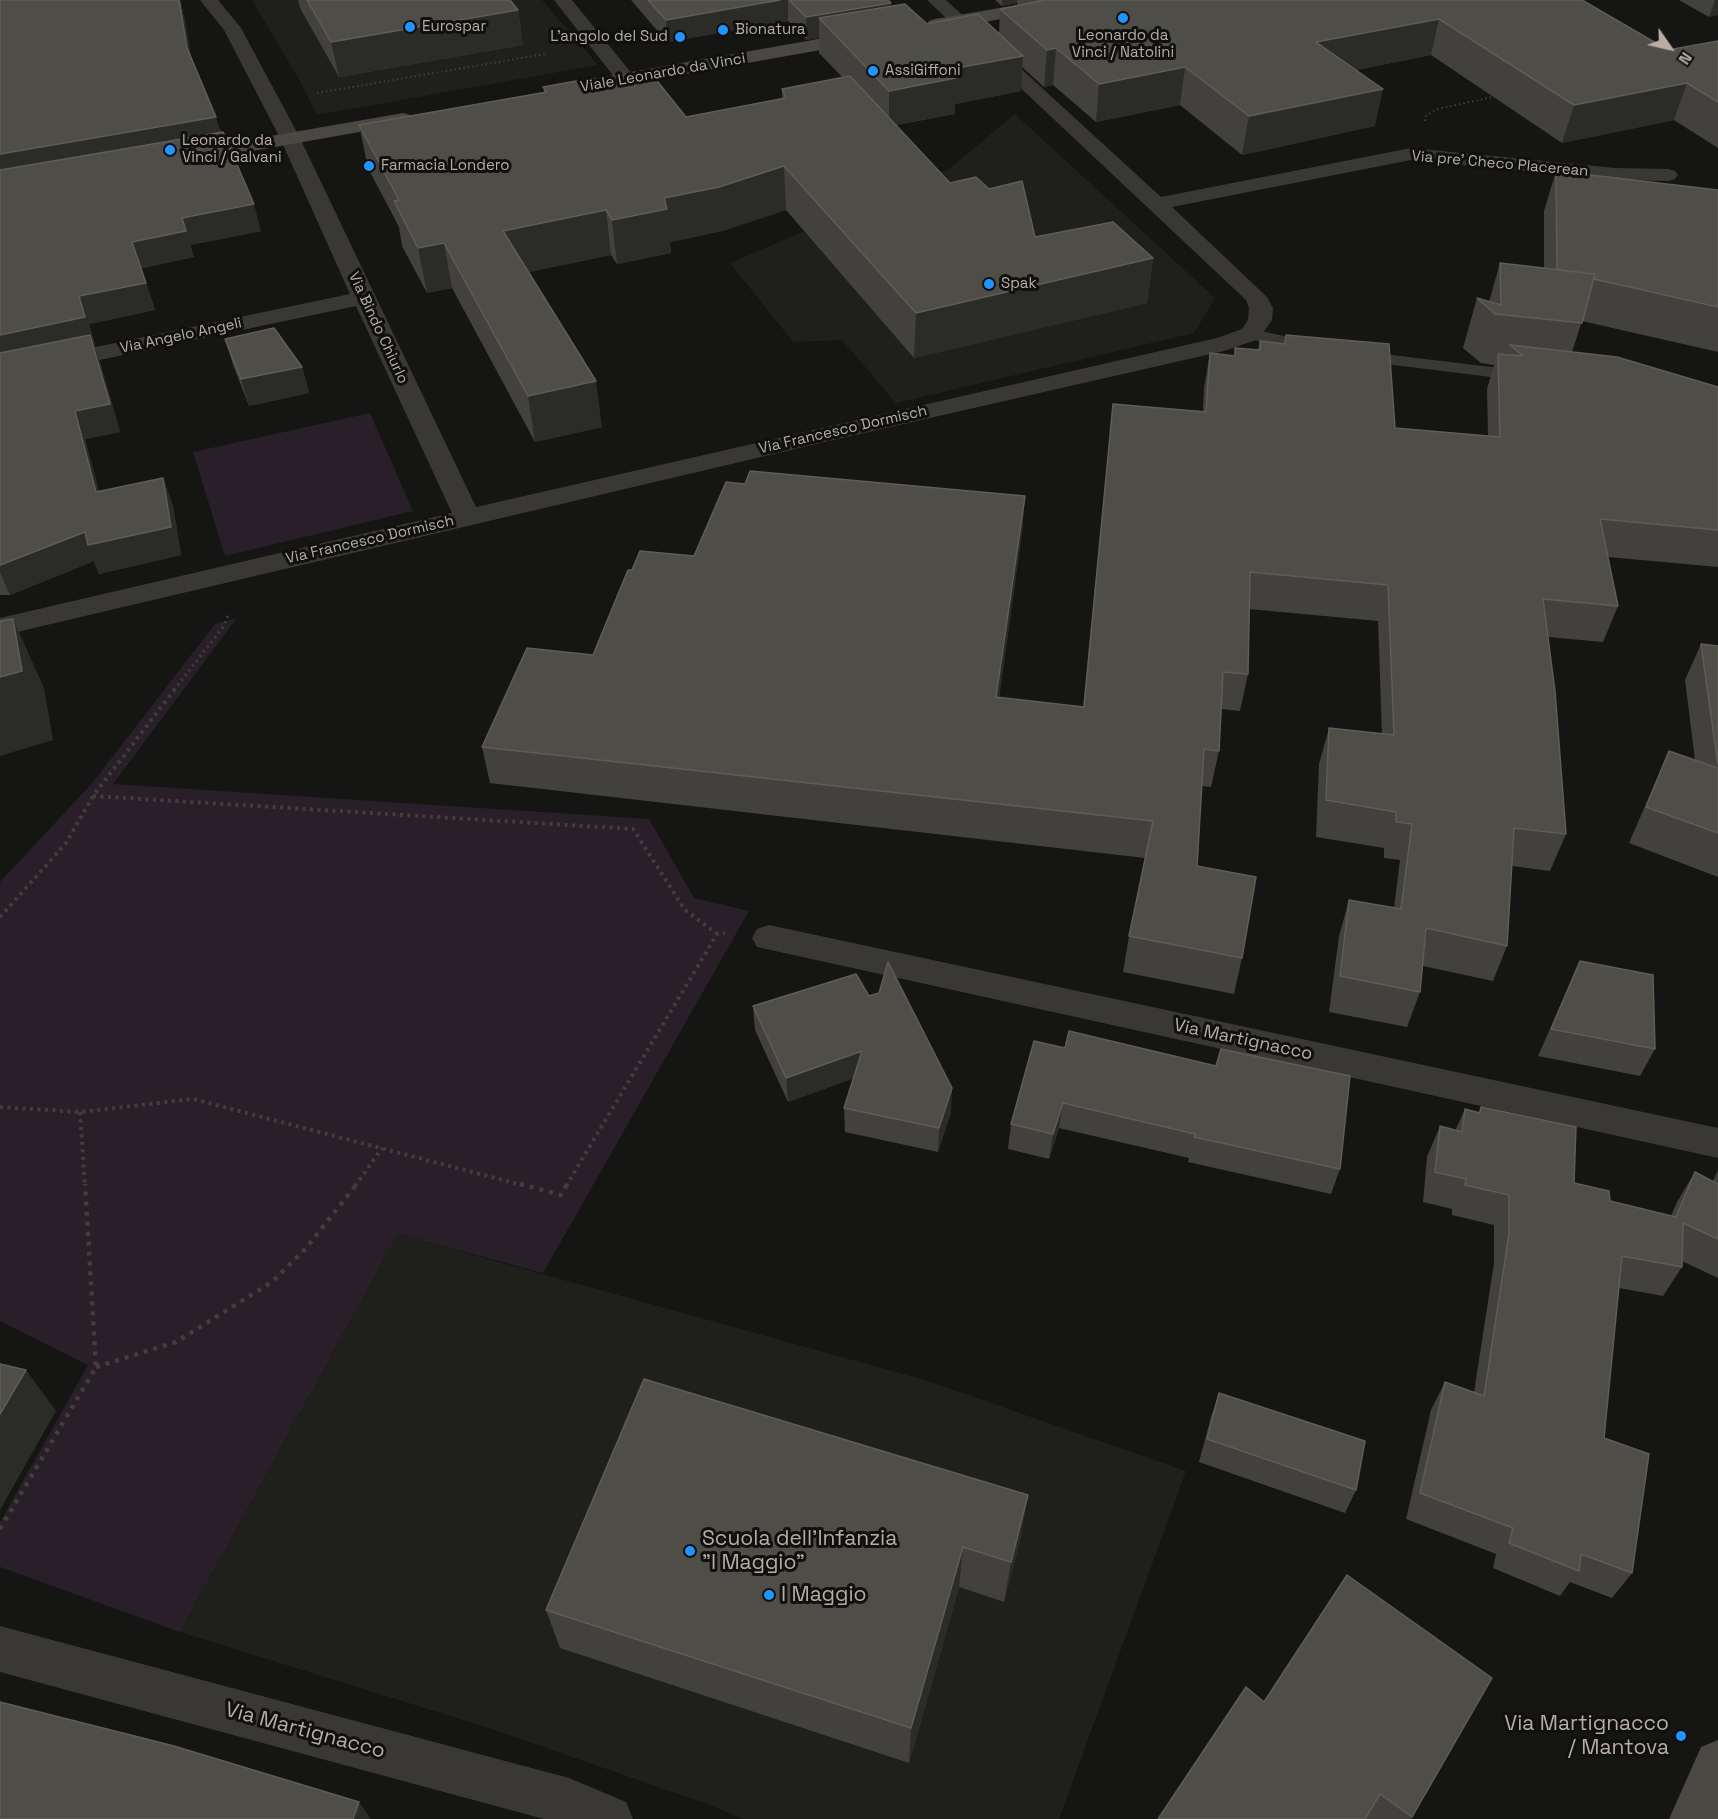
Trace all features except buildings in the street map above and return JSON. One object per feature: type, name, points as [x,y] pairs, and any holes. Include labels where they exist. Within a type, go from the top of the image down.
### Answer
[{"type":"main road","points":[[913,29],[1078,0]]},
{"type":"main road","name":"Viale Leonardo da Vinci","points":[[534,96],[879,35]]},
{"type":"main road","points":[[163,161],[418,116]]},
{"type":"main road","points":[[1693,1819],[1718,1764]]},
{"type":"street","name":"Via Bindo Chiurlo","points":[[209,0],[232,28],[290,138],[467,516]]},
{"type":"street","points":[[563,0],[626,79]]},
{"type":"street","points":[[936,0],[1256,297],[1261,308],[1260,320],[1251,334]]},
{"type":"street","name":"Via pre' Checo Placerean","points":[[1157,204],[1398,155],[1423,154],[1615,174],[1668,175]]},
{"type":"street","name":"Via Angelo Angeli","points":[[0,375],[363,298]]},
{"type":"street","name":"Via Francesco Dormisch","points":[[0,627],[467,516],[1224,344],[1251,334]]},
{"type":"street","name":"Via Martignacco","points":[[769,938],[1718,1143]]},
{"type":"street","name":"Via Martignacco","points":[[0,1649],[558,1799],[609,1819]]},
{"type":"lane","points":[[1251,334],[1399,362],[1541,377]]},
{"type":"path","points":[[317,93],[544,54]]},
{"type":"path","points":[[1423,154],[1425,121],[1431,112],[1443,107],[1500,95]]},
{"type":"path","points":[[0,917],[66,843],[93,796],[223,627],[231,609]]},
{"type":"path","points":[[93,796],[633,829],[685,910],[717,934],[739,932],[769,938]]},
{"type":"path","points":[[0,1107],[80,1112],[193,1099],[561,1195],[717,934]]},
{"type":"path","points":[[0,1529],[96,1367],[80,1112]]},
{"type":"path","points":[[96,1367],[176,1342],[272,1282],[307,1247],[347,1198],[382,1148]]},
{"type":"shaded area","points":[[252,0],[542,0],[598,65],[317,115],[301,83]]},
{"type":"shaded area","points":[[1015,114],[1215,298],[1194,333],[896,403],[842,340],[793,342],[730,263],[949,169]]},
{"type":"shaded area","points":[[370,413],[413,511],[225,556],[193,452]]},
{"type":"shaded area","points":[[237,618],[113,784],[649,819],[694,898],[749,911],[543,1273],[398,1234],[180,1632],[0,1567],[0,1522],[88,1365],[0,1321],[0,882],[93,782],[215,624]]},
{"type":"shaded area","name":"Scuola dell'Infanzia \"I Maggio\"","points":[[398,1234],[928,1381],[1186,1471],[1059,1819],[743,1819],[707,1804],[489,1728],[180,1632]]},
{"type":"place","name":"Leonardo da Vinci / Natolini","points":[[1123,18]]},
{"type":"place","name":"Eurospar","points":[[410,27]]},
{"type":"place","name":"Bionatura","points":[[723,30]]},
{"type":"place","name":"L'angolo del Sud","points":[[680,37]]},
{"type":"place","name":"AssiGiffoni","points":[[873,71]]},
{"type":"place","name":"Leonardo da Vinci / Galvani","points":[[170,150]]},
{"type":"place","name":"Farmacia Londero","points":[[369,166]]},
{"type":"place","name":"Spak","points":[[989,284]]},
{"type":"place","name":"Scuola dell'Infanzia \"I Maggio\"","points":[[690,1551]]},
{"type":"place","name":"I Maggio","points":[[769,1595]]},
{"type":"place","name":"Via Martignacco / Mantova","points":[[1681,1736]]}]
